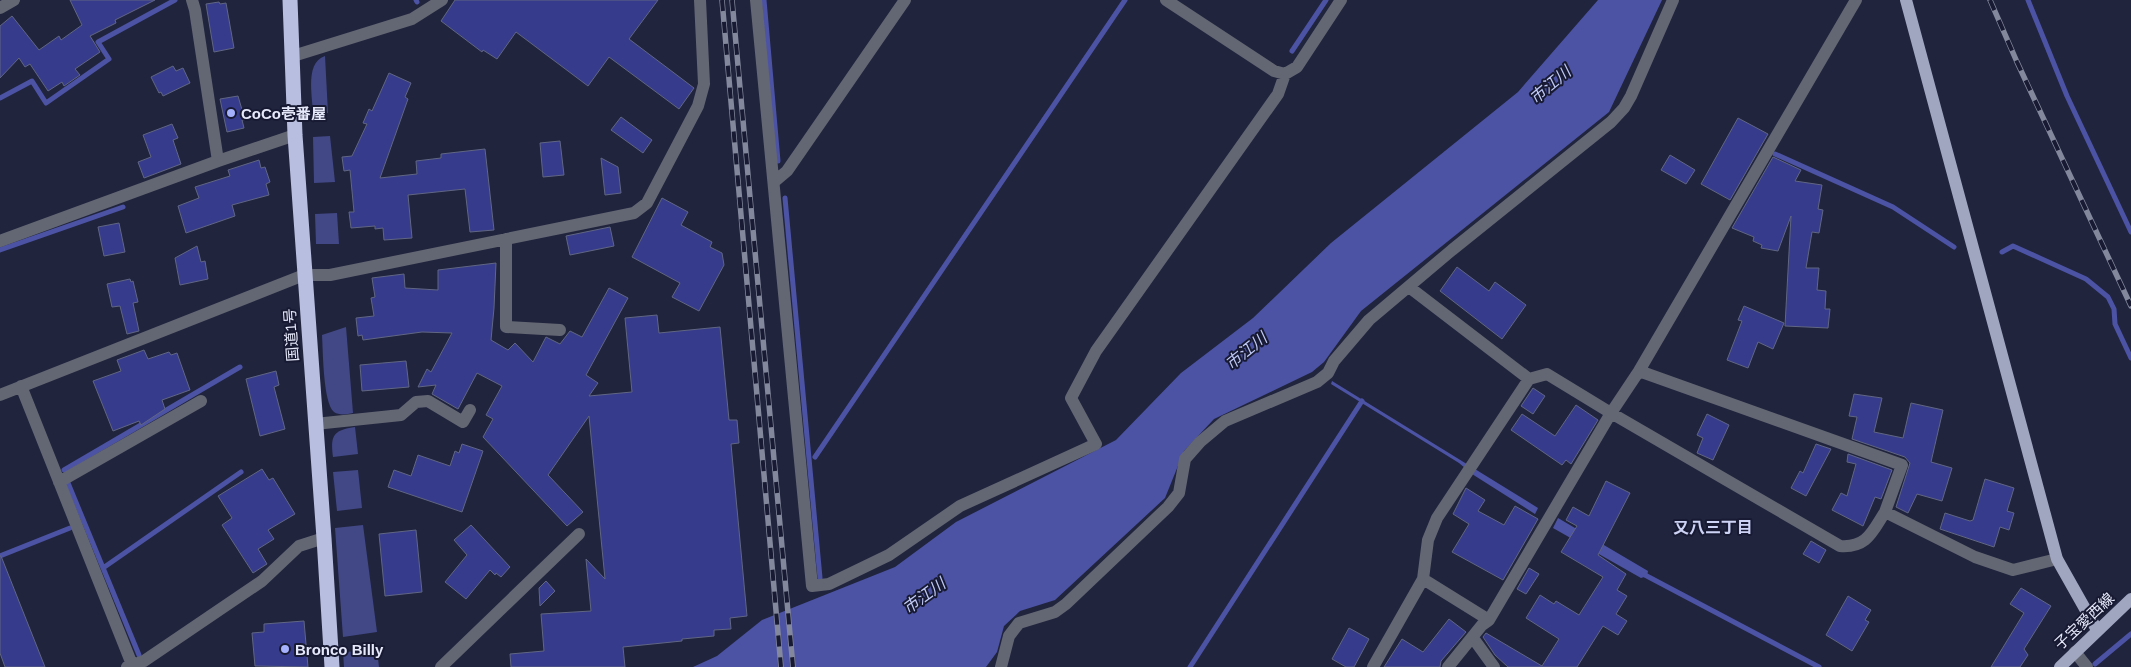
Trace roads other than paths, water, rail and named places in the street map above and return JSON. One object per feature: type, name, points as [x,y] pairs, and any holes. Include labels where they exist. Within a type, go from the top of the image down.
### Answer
[{"type":"highway","name":"国道1号","points":[[290,0],[295,135],[332,667]]},
{"type":"main road","points":[[1906,0],[2058,559],[2097,630]]},
{"type":"main road","name":"子宝愛西線","points":[[2060,667],[2131,599]]},
{"type":"street","points":[[0,8],[14,0]]},
{"type":"street","points":[[192,0],[218,161]]},
{"type":"street","points":[[0,395],[304,275],[330,274],[634,213],[647,203],[698,106],[704,84],[700,0]]},
{"type":"street","points":[[756,0],[812,586],[829,584],[889,555],[960,506],[1096,444],[1071,398],[1096,350],[1278,94],[1286,74],[1297,67],[1342,0]]},
{"type":"street","points":[[774,182],[787,171],[905,0]]},
{"type":"street","points":[[1166,0],[1274,71],[1286,74]]},
{"type":"street","points":[[1001,667],[1009,636],[1020,624],[1055,612],[1066,604],[1168,507],[1179,493],[1185,459],[1200,442],[1225,421],[1317,382],[1328,373],[1334,361],[1369,320],[1452,250],[1604,128],[1624,108],[1673,0]]},
{"type":"street","points":[[1448,667],[1482,625],[1489,620],[1611,413],[1639,371],[1856,0]]},
{"type":"street","points":[[293,56],[412,19],[434,2]]},
{"type":"street","points":[[0,241],[218,161],[295,135]]},
{"type":"street","points":[[506,239],[506,326],[560,330]]},
{"type":"street","points":[[1409,287],[1529,378]]},
{"type":"street","points":[[1373,667],[1423,579],[1428,540],[1437,518],[1529,378],[1547,374],[1840,546],[1853,547],[1866,540],[1885,512],[1902,465],[1639,371]]},
{"type":"street","points":[[21,386],[130,666],[144,662],[262,581],[299,546],[324,538]]},
{"type":"street","points":[[59,482],[201,401]]},
{"type":"street","points":[[315,424],[401,415],[416,402],[428,402],[464,422],[470,410]]},
{"type":"street","points":[[1885,512],[1975,558],[2013,570],[2058,559]]},
{"type":"street","points":[[441,667],[579,534]]},
{"type":"street","points":[[1423,579],[1489,620]]},
{"type":"street","points":[[1473,638],[1494,667]]},
{"type":"street","points":[[2075,652],[2087,667]]},
{"type":"water","name":"市江川","points":[[1598,0],[1662,0],[1609,112],[1361,311],[1324,362],[1312,372],[1214,419],[1184,451],[1165,498],[1055,600],[1020,611],[1004,626],[997,652],[986,667],[693,667],[717,656],[762,620],[895,567],[956,522],[1116,440],[1181,373],[1253,318],[1331,243],[1518,92]]},
{"type":"water","points":[[1332,381],[1538,508],[1535,514],[1472,474],[1459,463],[1331,384]]},
{"type":"water","points":[[1558,518],[1648,571],[1647,576],[1641,578],[1553,528]]},
{"type":"waterway","points":[[0,98],[32,81],[46,103],[109,59],[98,42],[175,0]]},
{"type":"waterway","points":[[764,0],[778,161]]},
{"type":"waterway","points":[[815,457],[1125,0]]},
{"type":"waterway","points":[[1292,51],[1326,0]]},
{"type":"waterway","points":[[2028,0],[2067,96],[2131,232]]},
{"type":"waterway","points":[[1775,154],[1893,207],[1954,247]]},
{"type":"waterway","points":[[785,198],[820,578]]},
{"type":"waterway","points":[[0,250],[123,207]]},
{"type":"waterway","points":[[2002,252],[2013,246],[2086,279],[2108,297],[2114,309],[2115,324],[2131,358]]},
{"type":"waterway","points":[[64,470],[240,367]]},
{"type":"waterway","points":[[1190,667],[1362,401]]},
{"type":"waterway","points":[[103,568],[241,472]]},
{"type":"waterway","points":[[68,483],[139,655]]},
{"type":"waterway","points":[[0,556],[70,528]]},
{"type":"waterway","points":[[1643,574],[1819,667]]},
{"type":"waterway","points":[[2095,664],[2131,634]]},
{"type":"railway","points":[[722,0],[781,667]]},
{"type":"railway","points":[[732,0],[793,667]]},
{"type":"railway","points":[[1990,0],[2131,306]]},
{"type":"place","name":"CoCo壱番屋","points":[[231,113]]},
{"type":"place","name":"Bronco Billy","points":[[285,649]]},
{"type":"district","name":"又八三丁目","points":[[1713,527]]}]
